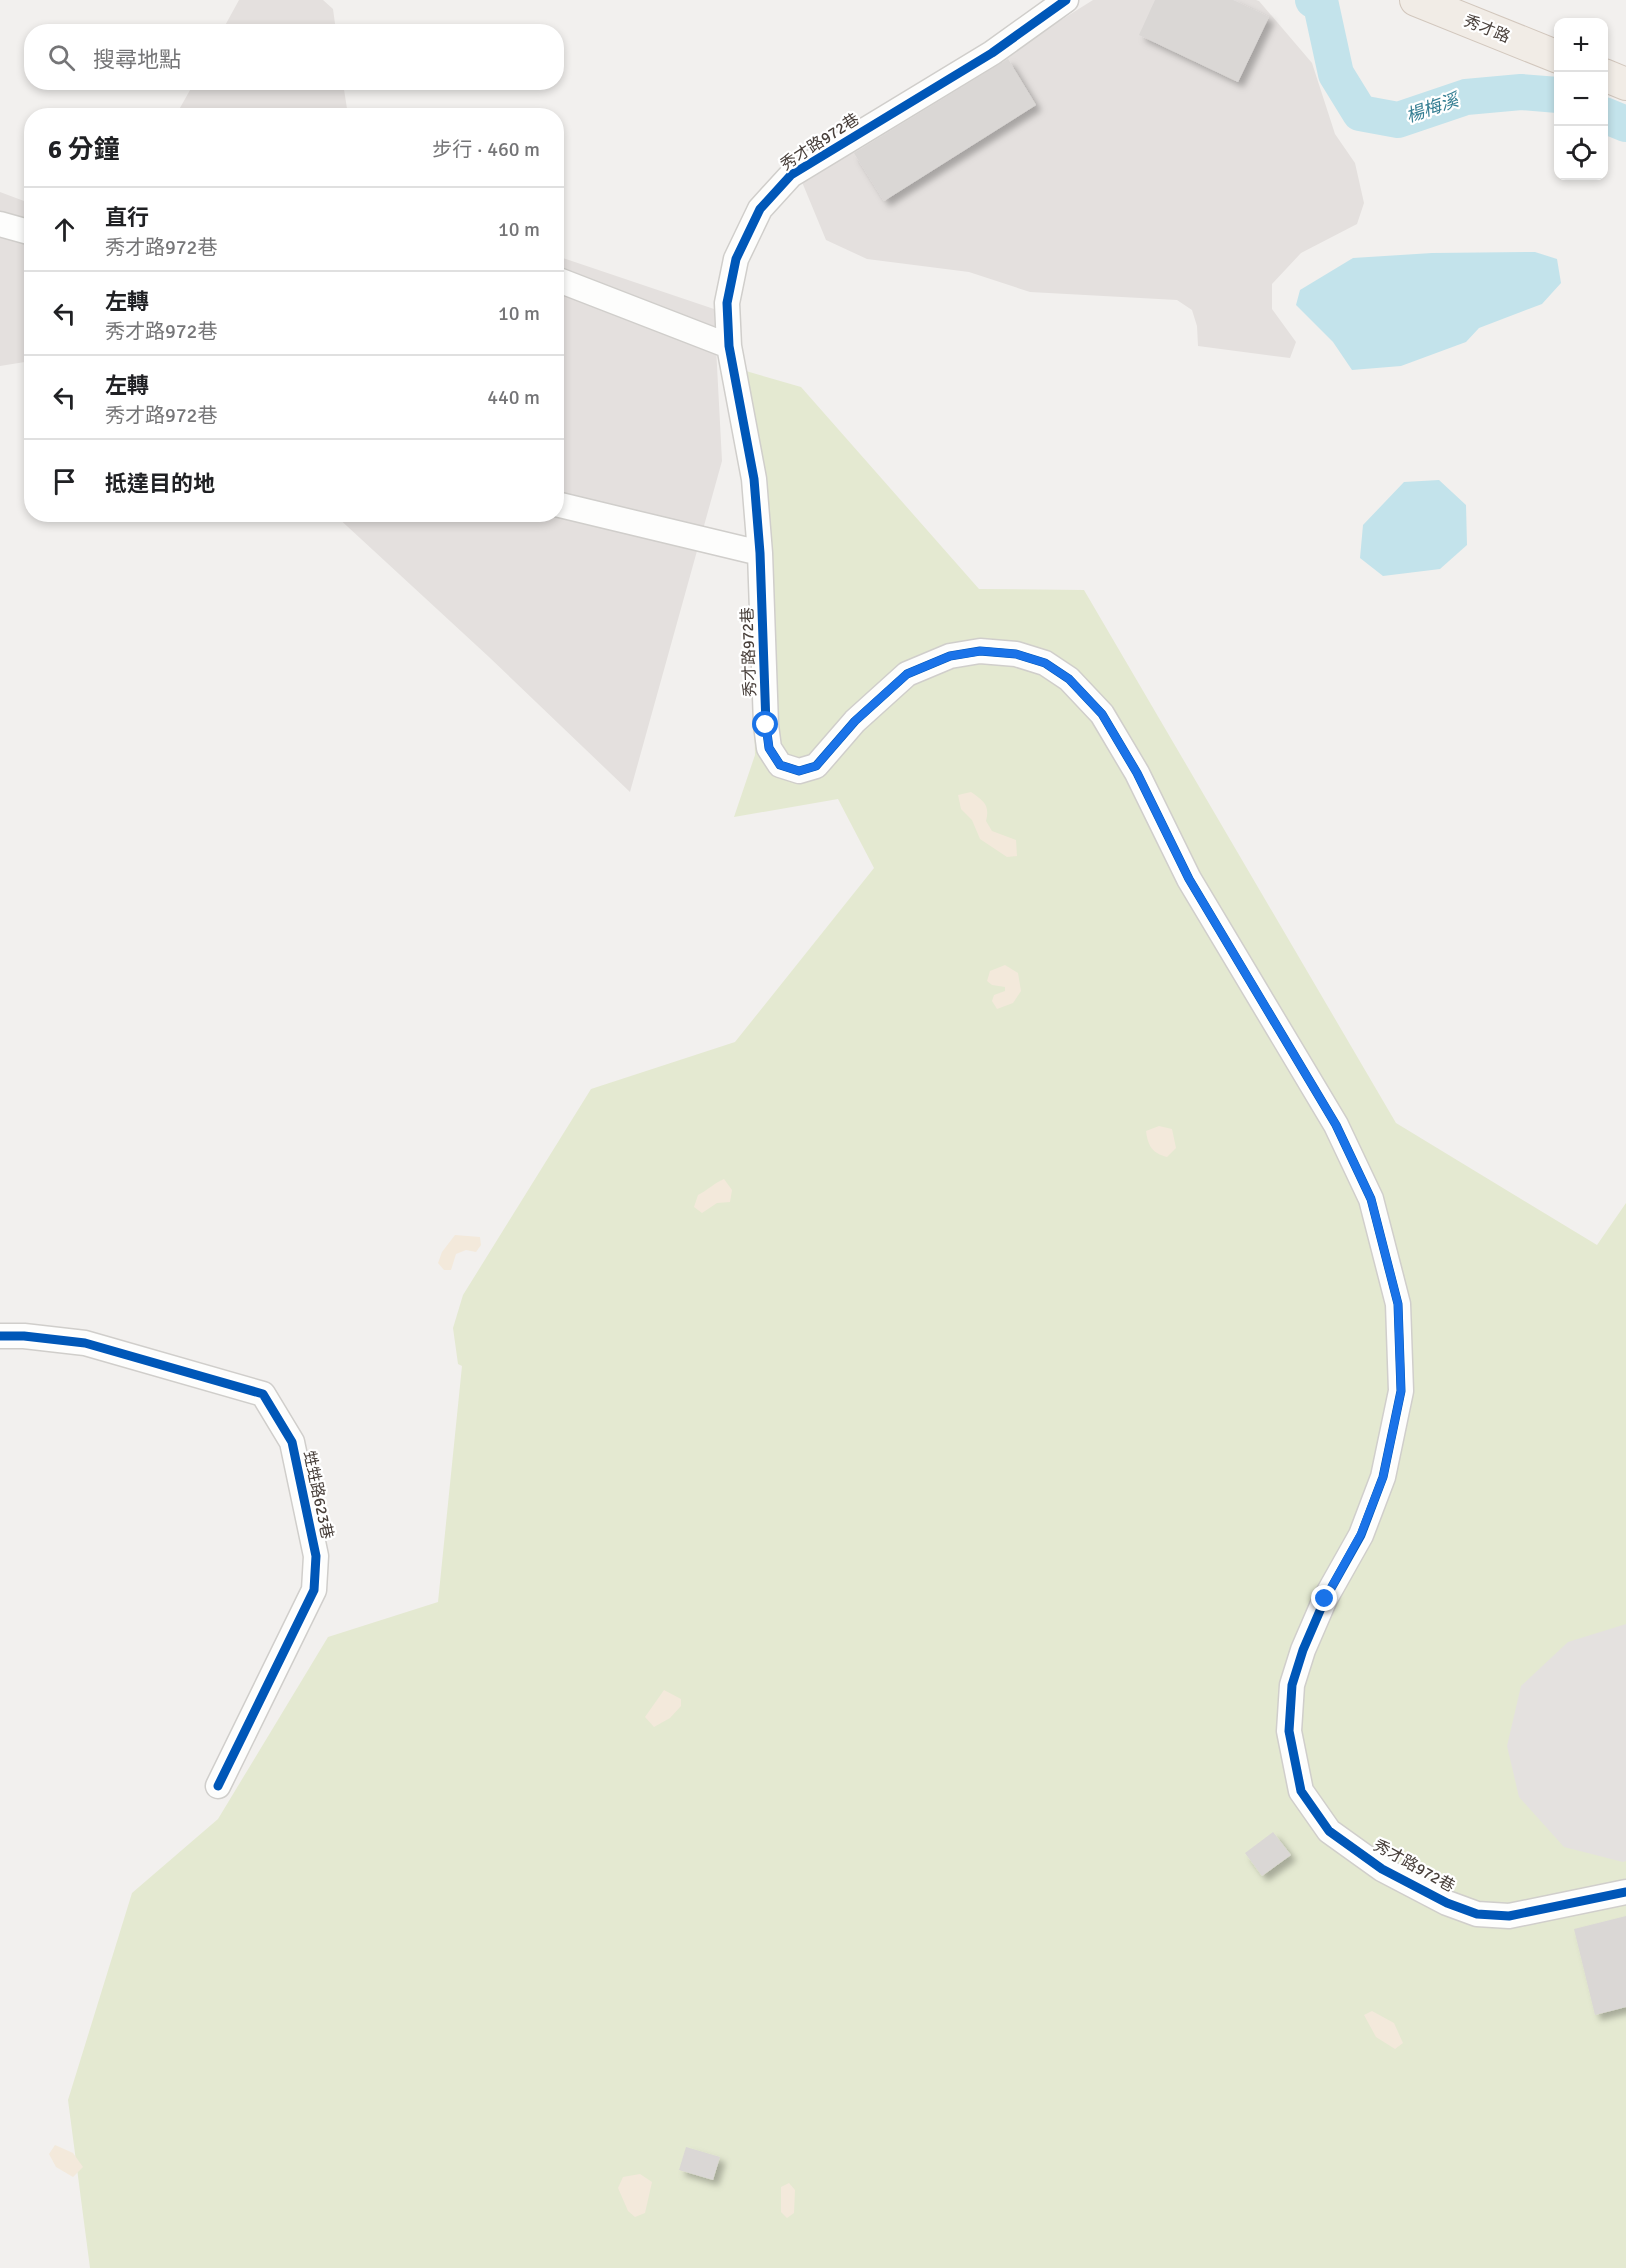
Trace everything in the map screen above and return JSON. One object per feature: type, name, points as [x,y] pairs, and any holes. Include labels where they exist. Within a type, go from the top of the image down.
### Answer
[{"type":"main road","name":"秀才路","points":[[1416,0],[1554,55]]},
{"type":"main road","points":[[1608,77],[1626,84]]},
{"type":"street","name":"秀才路972巷","points":[[1066,0],[992,53],[791,175],[760,209],[736,259],[727,303],[729,346],[754,479],[760,553],[766,725],[769,748],[780,765],[799,771],[816,766],[855,721],[907,674],[950,656],[981,651],[1016,654],[1045,663],[1069,679],[1102,714],[1137,773],[1189,879],[1336,1125],[1371,1199],[1398,1304],[1401,1391],[1383,1477],[1361,1534],[1325,1599],[1303,1650],[1292,1685],[1289,1731],[1301,1791],[1329,1831],[1382,1869],[1447,1903],[1477,1914],[1509,1916],[1626,1892]]},
{"type":"street","points":[[0,224],[24,231]]},
{"type":"street","points":[[564,282],[729,346]]},
{"type":"street","points":[[564,506],[760,553]]},
{"type":"street","name":"甡甡路623巷","points":[[0,1336],[24,1336],[85,1343],[263,1394],[292,1442],[316,1556],[314,1590],[218,1786]]},
{"type":"shaded area","points":[[239,0],[323,0],[333,9],[335,24],[226,24]]},
{"type":"shaded area","points":[[1093,0],[1256,0],[1312,63],[1335,134],[1355,163],[1364,203],[1357,224],[1301,253],[1272,284],[1272,309],[1296,342],[1290,358],[1198,346],[1197,326],[1192,310],[1177,300],[1030,292],[969,272],[867,259],[826,240],[802,182]]},
{"type":"shaded area","points":[[190,90],[344,90],[347,108],[180,108]]},
{"type":"shaded area","points":[[0,192],[24,201],[24,362],[0,366]]},
{"type":"shaded area","points":[[564,258],[714,309],[722,461],[630,792],[489,657],[343,522],[564,522]]},
{"type":"shaded area","points":[[1626,1624],[1626,1861],[1623,1862],[1564,1847],[1519,1797],[1507,1746],[1521,1686],[1568,1642]]},
{"type":"green space","points":[[746,371],[801,387],[979,589],[1084,590],[1396,1123],[1597,1245],[1626,1203],[1626,2268],[90,2268],[68,2100],[132,1893],[218,1819],[328,1637],[438,1602],[462,1366],[458,1364],[453,1328],[463,1295],[591,1089],[735,1042],[874,868],[838,799],[734,817],[755,755]]},
{"type":"sand","points":[[971,792],[985,804],[986,821],[992,831],[1016,840],[1017,856],[1007,857],[980,839],[972,820],[961,809],[958,795]]},
{"type":"sand","points":[[1005,965],[1018,973],[1021,991],[1013,1003],[997,1009],[992,1001],[994,995],[1005,991],[1005,987],[992,985],[987,981],[990,971]]},
{"type":"sand","points":[[1159,1126],[1172,1129],[1176,1148],[1167,1157],[1154,1151],[1148,1141],[1146,1131]]},
{"type":"sand","points":[[724,1179],[732,1190],[730,1202],[717,1203],[702,1213],[694,1207],[698,1195]]},
{"type":"sand","points":[[455,1235],[480,1237],[481,1245],[476,1252],[466,1250],[456,1254],[451,1270],[444,1270],[438,1263],[442,1252]]},
{"type":"sand","points":[[664,1690],[681,1699],[681,1706],[670,1718],[654,1727],[645,1717]]},
{"type":"sand","points":[[1372,2011],[1394,2023],[1403,2043],[1395,2049],[1376,2037],[1364,2015]]},
{"type":"sand","points":[[55,2145],[73,2153],[83,2167],[73,2177],[56,2167],[49,2154]]},
{"type":"sand","points":[[640,2174],[652,2182],[645,2213],[635,2217],[628,2211],[618,2188],[623,2177]]},
{"type":"sand","points":[[789,2183],[795,2190],[794,2213],[787,2218],[781,2212],[781,2187]]},
{"type":"water","points":[[1535,252],[1557,259],[1561,283],[1542,304],[1479,328],[1466,342],[1401,366],[1352,370],[1333,342],[1296,305],[1300,290],[1353,258],[1432,253]]},
{"type":"water","points":[[1439,480],[1466,505],[1467,545],[1440,569],[1383,576],[1360,558],[1363,525],[1404,482]]},
{"type":"building","points":[[1155,0],[1233,0],[1269,17],[1238,82],[1139,35]]},
{"type":"building","points":[[1008,59],[1036,105],[884,201],[854,153]]},
{"type":"building","points":[[1273,1832],[1291,1855],[1262,1876],[1245,1853]]},
{"type":"building","points":[[1626,1916],[1626,2007],[1595,2015],[1574,1929]]},
{"type":"building","points":[[686,2147],[720,2157],[713,2180],[679,2170]]},
{"type":"waterway","name":"楊梅溪","points":[[1313,0],[1321,5],[1336,74],[1360,113],[1398,120],[1466,97],[1521,92],[1554,95]]},
{"type":"waterway","name":"楊梅溪","points":[[1608,117],[1626,124]]},
{"type":"cycle path","points":[[1066,0],[992,53],[791,175],[760,209],[736,259],[727,303],[729,346],[754,479],[760,553],[766,725],[769,748],[780,765],[799,771],[816,766],[855,721],[907,674],[950,656],[980,651],[1016,654],[1045,663],[1069,679],[1102,714],[1137,773],[1189,879],[1336,1125],[1371,1199],[1398,1304],[1401,1391],[1383,1477],[1361,1535],[1325,1599],[1303,1650],[1292,1685],[1289,1731],[1301,1791],[1329,1831],[1382,1869],[1447,1903],[1477,1914],[1509,1916],[1626,1892]]},
{"type":"cycle path","points":[[0,1336],[24,1336],[85,1343],[263,1394],[292,1442],[316,1556],[314,1590],[218,1786]]},
{"type":"route","points":[[766,725],[769,748],[780,765],[799,771],[816,766],[855,721],[907,674],[950,656],[981,651],[1016,654],[1045,663],[1069,679],[1102,714],[1137,773],[1189,879],[1336,1125],[1371,1199],[1398,1304],[1401,1391],[1383,1477],[1361,1534],[1325,1599]]}]
